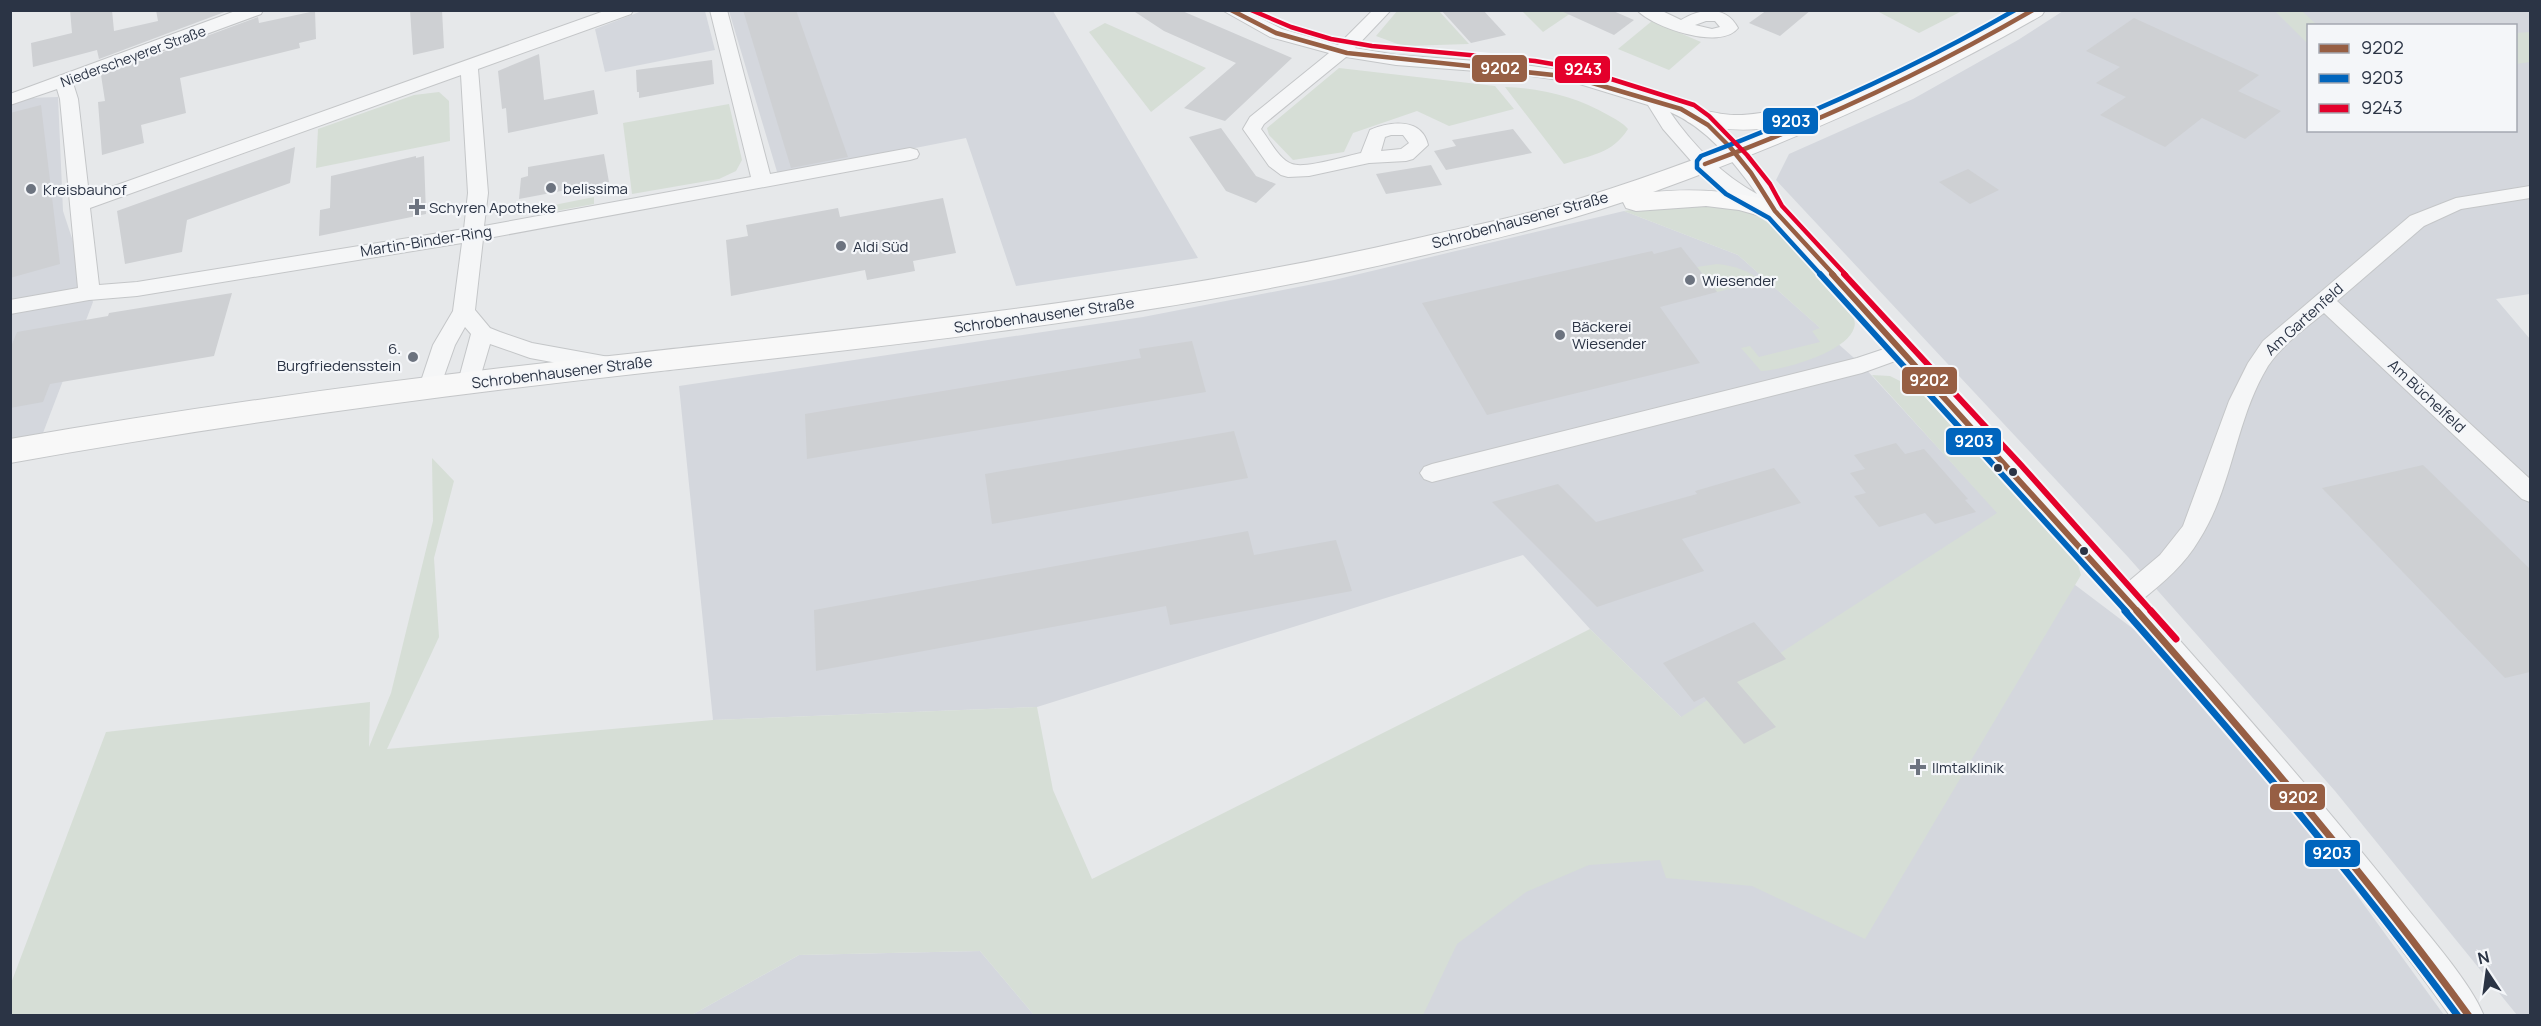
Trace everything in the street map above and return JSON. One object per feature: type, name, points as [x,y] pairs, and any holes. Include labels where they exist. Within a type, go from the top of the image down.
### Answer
[{"type":"main road","name":"Schrobenhausener Straße","points":[[10,451],[159,425],[430,387],[1034,318],[1217,290],[1387,255],[1581,207],[1735,153],[1854,104],[1979,42],[2034,10]]},
{"type":"main road","points":[[1697,117],[1725,123],[1751,124],[1854,104]]},
{"type":"main road","points":[[1581,207],[1711,196],[1755,204],[1775,211]]},
{"type":"street","name":"Niederscheyerer Straße","points":[[10,100],[255,10]]},
{"type":"street","points":[[80,205],[625,10]]},
{"type":"street","points":[[718,10],[762,181]]},
{"type":"street","points":[[1230,10],[1276,33],[1342,51],[1396,60],[1517,69],[1575,77],[1604,84],[1697,117],[1735,153],[1765,191],[1775,211],[2127,597],[2352,863],[2469,1016]]},
{"type":"street","points":[[1369,157],[1309,170],[1288,171],[1276,162],[1252,129],[1257,121],[1342,51],[1383,10]]},
{"type":"street","points":[[1645,10],[1683,26]]},
{"type":"street","points":[[430,387],[444,345],[464,312],[474,234],[477,193],[469,67]]},
{"type":"street","points":[[64,82],[69,99],[89,293]]},
{"type":"street","points":[[1655,102],[1663,116],[1705,164],[1731,187],[1775,211]]},
{"type":"street","name":"Martin-Binder-Ring","points":[[10,307],[89,293],[137,289],[474,234],[909,154]]},
{"type":"street","name":"Am Gartenfeld","points":[[2127,597],[2169,563],[2191,534],[2258,362],[2271,346],[2417,221],[2456,204],[2530,192]]},
{"type":"street","name":"Am Büchelfeld","points":[[2323,300],[2530,493]]},
{"type":"street","points":[[464,312],[482,333],[530,350],[613,365]]},
{"type":"street","points":[[469,382],[482,333]]},
{"type":"street","points":[[1432,473],[1862,364],[1903,350]]},
{"type":"shaded area","points":[[1398,10],[1439,11],[1469,44],[1403,46],[1376,36]]},
{"type":"shaded area","points":[[642,11],[705,11],[715,50],[605,72],[595,29]]},
{"type":"shaded area","points":[[729,11],[1053,11],[1198,258],[1016,286],[966,138],[778,175]]},
{"type":"shaded area","points":[[1522,11],[1574,11],[1543,32]]},
{"type":"shaded area","points":[[1877,11],[1962,11],[1919,33]]},
{"type":"shaded area","points":[[2063,11],[2530,11],[2530,294],[2496,299],[2530,339],[2530,1015],[2517,1015],[2335,791],[2128,557],[1776,180],[1789,154],[1913,99],[2018,40]]},
{"type":"shaded area","points":[[2275,11],[2302,11],[2316,24],[2307,24],[2307,43]]},
{"type":"shaded area","points":[[1652,21],[1701,42],[1669,70],[1618,49]]},
{"type":"shaded area","points":[[1105,23],[1206,68],[1151,112],[1089,32]]},
{"type":"shaded area","points":[[2530,32],[2530,62],[2517,64],[2517,33]]},
{"type":"shaded area","points":[[1339,68],[1495,86],[1514,109],[1449,126],[1417,111],[1353,133],[1344,152],[1293,160],[1269,135],[1267,128]]},
{"type":"shaded area","points":[[1505,87],[1532,89],[1571,98],[1608,115],[1628,129],[1608,149],[1564,164]]},
{"type":"shaded area","points":[[439,92],[449,101],[450,141],[316,168],[318,129],[414,95]]},
{"type":"shaded area","points":[[58,97],[63,211],[93,302],[38,446],[10,451],[10,104],[27,98]]},
{"type":"shaded area","points":[[729,104],[742,160],[736,171],[719,179],[632,194],[623,123]]},
{"type":"shaded area","points":[[594,197],[594,204],[534,215],[534,209]]},
{"type":"shaded area","points":[[1706,202],[1753,213],[1776,228],[1852,314],[1855,324],[1849,337],[1840,345],[1814,358],[1761,371],[1741,348],[1750,346],[1759,357],[1820,342],[1812,331],[1820,328],[1738,255],[1624,211],[1675,203]]},
{"type":"shaded area","points":[[1624,211],[1738,255],[1862,365],[2050,566],[2152,643],[2301,818],[2444,1015],[1111,1015],[1681,717],[1590,629],[1523,555],[1037,707],[713,720],[679,386],[1143,317],[1334,280]]},
{"type":"shaded area","points":[[1717,264],[1741,269],[1762,281],[1717,292],[1697,267]]},
{"type":"shaded area","points":[[1872,375],[1890,376],[1922,392],[2075,555],[2081,575],[1865,939],[1752,886],[1666,878],[1660,860],[1589,865],[1526,892],[1457,944],[1423,1015],[1034,1015],[980,951],[799,955],[690,1016],[11,1016],[10,986],[106,732],[370,702],[369,747],[391,693],[433,521],[432,458],[454,481],[434,558],[439,637],[387,749],[713,720],[1037,707],[1053,790],[1092,879],[1590,629],[1681,717],[1997,513]]},
{"type":"shaded area","points":[[980,951],[1034,1015],[690,1016],[799,955]]},
{"type":"building","points":[[70,10],[112,10],[114,31],[158,21],[156,10],[230,10],[99,59],[97,50],[33,67],[31,43],[72,33]]},
{"type":"building","points":[[410,10],[442,10],[444,48],[413,55]]},
{"type":"building","points":[[743,10],[796,10],[848,157],[791,168]]},
{"type":"building","points":[[1132,10],[1180,10],[1292,58],[1225,121],[1184,108],[1236,63],[1164,31]]},
{"type":"building","points":[[1441,10],[1483,10],[1506,35],[1471,43]]},
{"type":"building","points":[[1559,10],[1611,10],[1634,20],[1614,35]]},
{"type":"building","points":[[1767,10],[1811,10],[1780,36],[1749,23]]},
{"type":"building","points":[[315,11],[316,39],[299,43],[300,48],[180,78],[186,113],[141,125],[144,143],[102,155],[98,102],[105,101],[101,75],[258,17],[259,23]]},
{"type":"building","points":[[2134,18],[2259,75],[2238,91],[2281,111],[2245,139],[2202,118],[2165,147],[2100,115],[2126,97],[2096,83],[2120,67],[2086,51]]},
{"type":"building","points":[[539,54],[544,100],[594,90],[598,114],[508,133],[506,108],[502,109],[498,71]]},
{"type":"building","points":[[712,60],[714,84],[639,98],[636,70]]},
{"type":"building","name":"Kreisbauhof","points":[[41,105],[60,264],[10,278],[10,113]]},
{"type":"building","points":[[1221,128],[1256,176],[1276,184],[1256,203],[1226,191],[1189,137]]},
{"type":"building","points":[[1513,129],[1532,153],[1446,170],[1434,151],[1456,146],[1452,140]]},
{"type":"building","points":[[295,147],[290,183],[187,220],[182,252],[125,264],[117,211]]},
{"type":"building","points":[[604,154],[609,182],[519,199],[521,178],[528,176],[528,167]]},
{"type":"building","points":[[416,156],[416,158],[424,156],[426,214],[319,236],[320,210],[330,208],[331,176]]},
{"type":"building","points":[[1431,165],[1442,185],[1386,194],[1376,174]]},
{"type":"building","points":[[1968,169],[1999,190],[1970,204],[1939,182]]},
{"type":"building","name":"Aldi Süd","points":[[943,198],[956,253],[913,261],[915,271],[867,280],[865,270],[731,296],[726,240],[748,236],[746,225],[838,208],[840,217]]},
{"type":"building","name":"Bäckerei Wiesender","points":[[1681,247],[1717,292],[1660,307],[1700,363],[1487,415],[1422,303],[1652,251],[1654,254]]},
{"type":"building","points":[[232,293],[214,356],[50,384],[43,402],[10,408],[10,349],[17,332],[108,316],[109,313]]},
{"type":"building","points":[[1192,341],[1206,392],[807,459],[805,414],[1141,358],[1139,349]]},
{"type":"building","points":[[1234,431],[1248,478],[992,524],[985,474]]},
{"type":"building","points":[[1896,443],[1905,454],[1924,449],[1968,499],[1965,500],[1976,512],[1935,524],[1925,513],[1879,527],[1854,496],[1866,493],[1850,473],[1865,469],[1854,455]]},
{"type":"building","points":[[2423,465],[2530,569],[2530,672],[2505,678],[2322,488]]},
{"type":"building","points":[[1774,468],[1801,503],[1682,539],[1704,571],[1597,607],[1492,502],[1558,484],[1596,522],[1697,494],[1695,491]]},
{"type":"building","points":[[1248,531],[1254,555],[1336,540],[1352,591],[1170,625],[1166,606],[816,671],[814,610]]},
{"type":"building","points":[[1754,622],[1786,659],[1737,682],[1776,727],[1744,744],[1704,697],[1694,702],[1663,663]]},
{"type":"transit line","name":"9202","points":[[1231,10],[1276,33],[1311,45],[1385,59],[1572,77],[1664,103],[1681,109],[1708,125],[1741,160],[1775,211],[2060,524],[2228,715],[2352,863],[2412,938],[2469,1016]]},
{"type":"transit line","name":"9243","points":[[1251,10],[1291,27],[1331,39],[1412,51],[1535,61],[1576,68],[1678,99],[1701,109],[1763,174],[1782,206],[2021,465],[2176,639]]},
{"type":"transit line","name":"9203","points":[[2015,10],[1900,72],[1782,125],[1701,156],[1697,161],[1697,168],[1726,194],[1769,218],[2055,531],[2283,794],[2372,903],[2458,1016]]},
{"type":"transit line","name":"9202","points":[[1705,164],[1832,114],[1873,95],[2033,10]]},
{"type":"place","name":"belissima","points":[[551,188]]},
{"type":"place","name":"Kreisbauhof","points":[[31,189]]},
{"type":"place","name":"Schyren Apotheke","points":[[417,207]]},
{"type":"place","name":"Aldi Süd","points":[[841,246]]},
{"type":"place","name":"Wiesender","points":[[1690,280]]},
{"type":"place","name":"Bäckerei Wiesender","points":[[1560,335]]},
{"type":"place","name":"6. Burgfriedensstein","points":[[413,357]]},
{"type":"place","name":"Ilmtalklinik","points":[[1918,767]]}]
